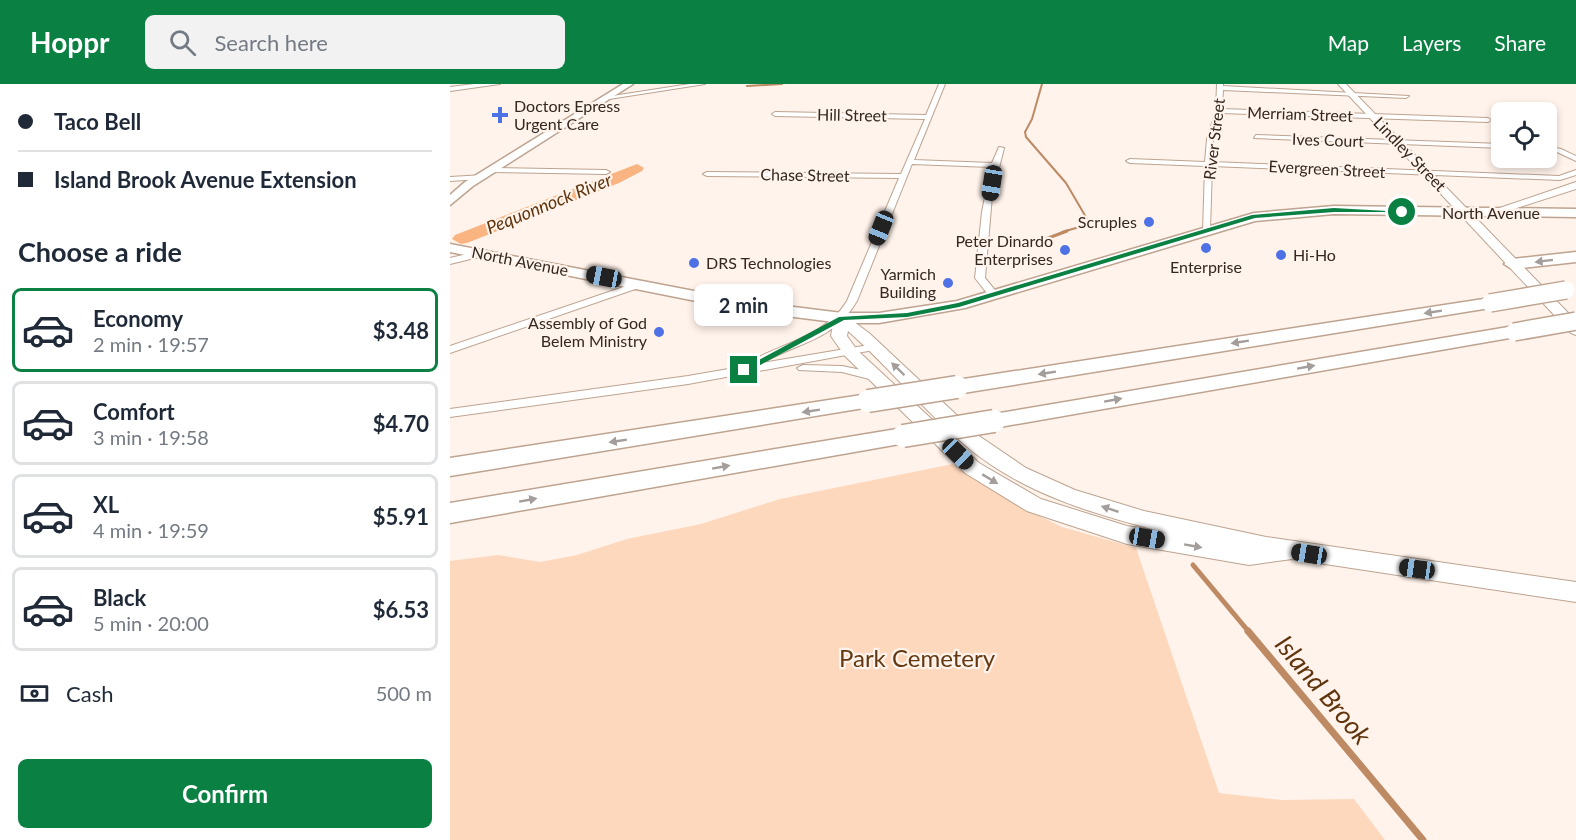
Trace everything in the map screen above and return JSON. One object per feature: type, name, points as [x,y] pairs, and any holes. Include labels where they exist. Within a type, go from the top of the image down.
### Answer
[{"type":"highway","points":[[1512,264],[1576,257]]},
{"type":"highway","points":[[450,467],[1571,290]]},
{"type":"highway","points":[[450,513],[1576,321]]},
{"type":"highway","points":[[450,518],[489,507]]},
{"type":"main road","points":[[450,89],[480,84]]},
{"type":"main road","points":[[450,89],[496,84]]},
{"type":"main road","points":[[450,201],[470,184],[629,84]]},
{"type":"main road","name":"Lindley Street","points":[[1342,84],[1576,330]]},
{"type":"main road","points":[[450,193],[470,184]]},
{"type":"main road","points":[[1491,213],[1576,185]]},
{"type":"main road","points":[[1537,198],[1573,213]]},
{"type":"main road","name":"North Avenue","points":[[451,251],[480,254],[641,284],[746,306],[842,318],[914,314],[994,295],[1254,217],[1316,211],[1468,214],[1573,213]]},
{"type":"main road","points":[[842,318],[971,440],[1018,473],[1074,498],[1145,521],[1289,551],[1576,592]]},
{"type":"main road","points":[[842,318],[839,336],[851,353],[972,468],[1034,505],[1127,535],[1249,556],[1289,551]]},
{"type":"street","points":[[609,97],[702,84]]},
{"type":"street","points":[[744,370],[842,318],[850,305],[942,84]]},
{"type":"street","points":[[1220,86],[1406,96]]},
{"type":"street","name":"River Street","points":[[1206,230],[1210,139],[1219,111],[1220,86]]},
{"type":"street","name":"Merriam Street","points":[[1219,111],[1488,120]]},
{"type":"street","name":"Hill Street","points":[[775,114],[928,117]]},
{"type":"street","name":"Ives Court","points":[[1256,137],[1491,146]]},
{"type":"street","points":[[994,295],[980,278],[994,165],[1001,148]]},
{"type":"street","points":[[1557,150],[1576,159]]},
{"type":"street","name":"Evergreen Street","points":[[1130,161],[1560,178],[1576,172]]},
{"type":"street","points":[[908,162],[994,165]]},
{"type":"street","points":[[492,170],[606,172]]},
{"type":"street","name":"Chase Street","points":[[707,174],[902,176]]},
{"type":"street","points":[[450,179],[481,177]]},
{"type":"street","points":[[450,350],[641,284]]},
{"type":"street","points":[[450,413],[744,370],[875,347]]},
{"type":"street","points":[[744,370],[827,367],[877,377]]},
{"type":"green space","name":"Park Cemetery","points":[[953,464],[1013,503],[1062,527],[1136,548],[1219,793],[1282,800],[1354,799],[1385,840],[450,840],[450,561],[498,555],[540,562],[577,555],[627,539],[701,524],[780,499]]},
{"type":"waterway","name":"Pequonnock River","points":[[747,86],[782,84]]},
{"type":"waterway","name":"Island Brook","points":[[1042,84],[1032,119],[1025,132],[1026,137],[1066,183],[1090,224],[1062,232]]},
{"type":"waterway","name":"Pequonnock River","points":[[461,239],[570,195],[614,180],[637,168]]},
{"type":"waterway","name":"Island Brook","points":[[1035,243],[1067,231]]},
{"type":"waterway","name":"Island Brook","points":[[1193,565],[1249,632]]},
{"type":"waterway","name":"Island Brook","points":[[1248,631],[1423,840]]},
{"type":"place","name":"Doctors Epress Urgent Care","points":[[500,115]]},
{"type":"place","name":"Scruples","points":[[1149,222]]},
{"type":"place","name":"Enterprise","points":[[1206,248]]},
{"type":"place","name":"Peter Dinardo Enterprises","points":[[1065,250]]},
{"type":"place","name":"Hi-Ho","points":[[1281,255]]},
{"type":"place","name":"DRS Technologies","points":[[694,263]]},
{"type":"place","name":"Yarmich Building","points":[[948,283]]},
{"type":"place","name":"Assembly of God Belem Ministry","points":[[659,332]]},
{"type":"route","points":[[744,370],[753,363],[814,336],[842,318],[907,315],[959,305],[1254,217],[1334,210],[1402,212]]}]
